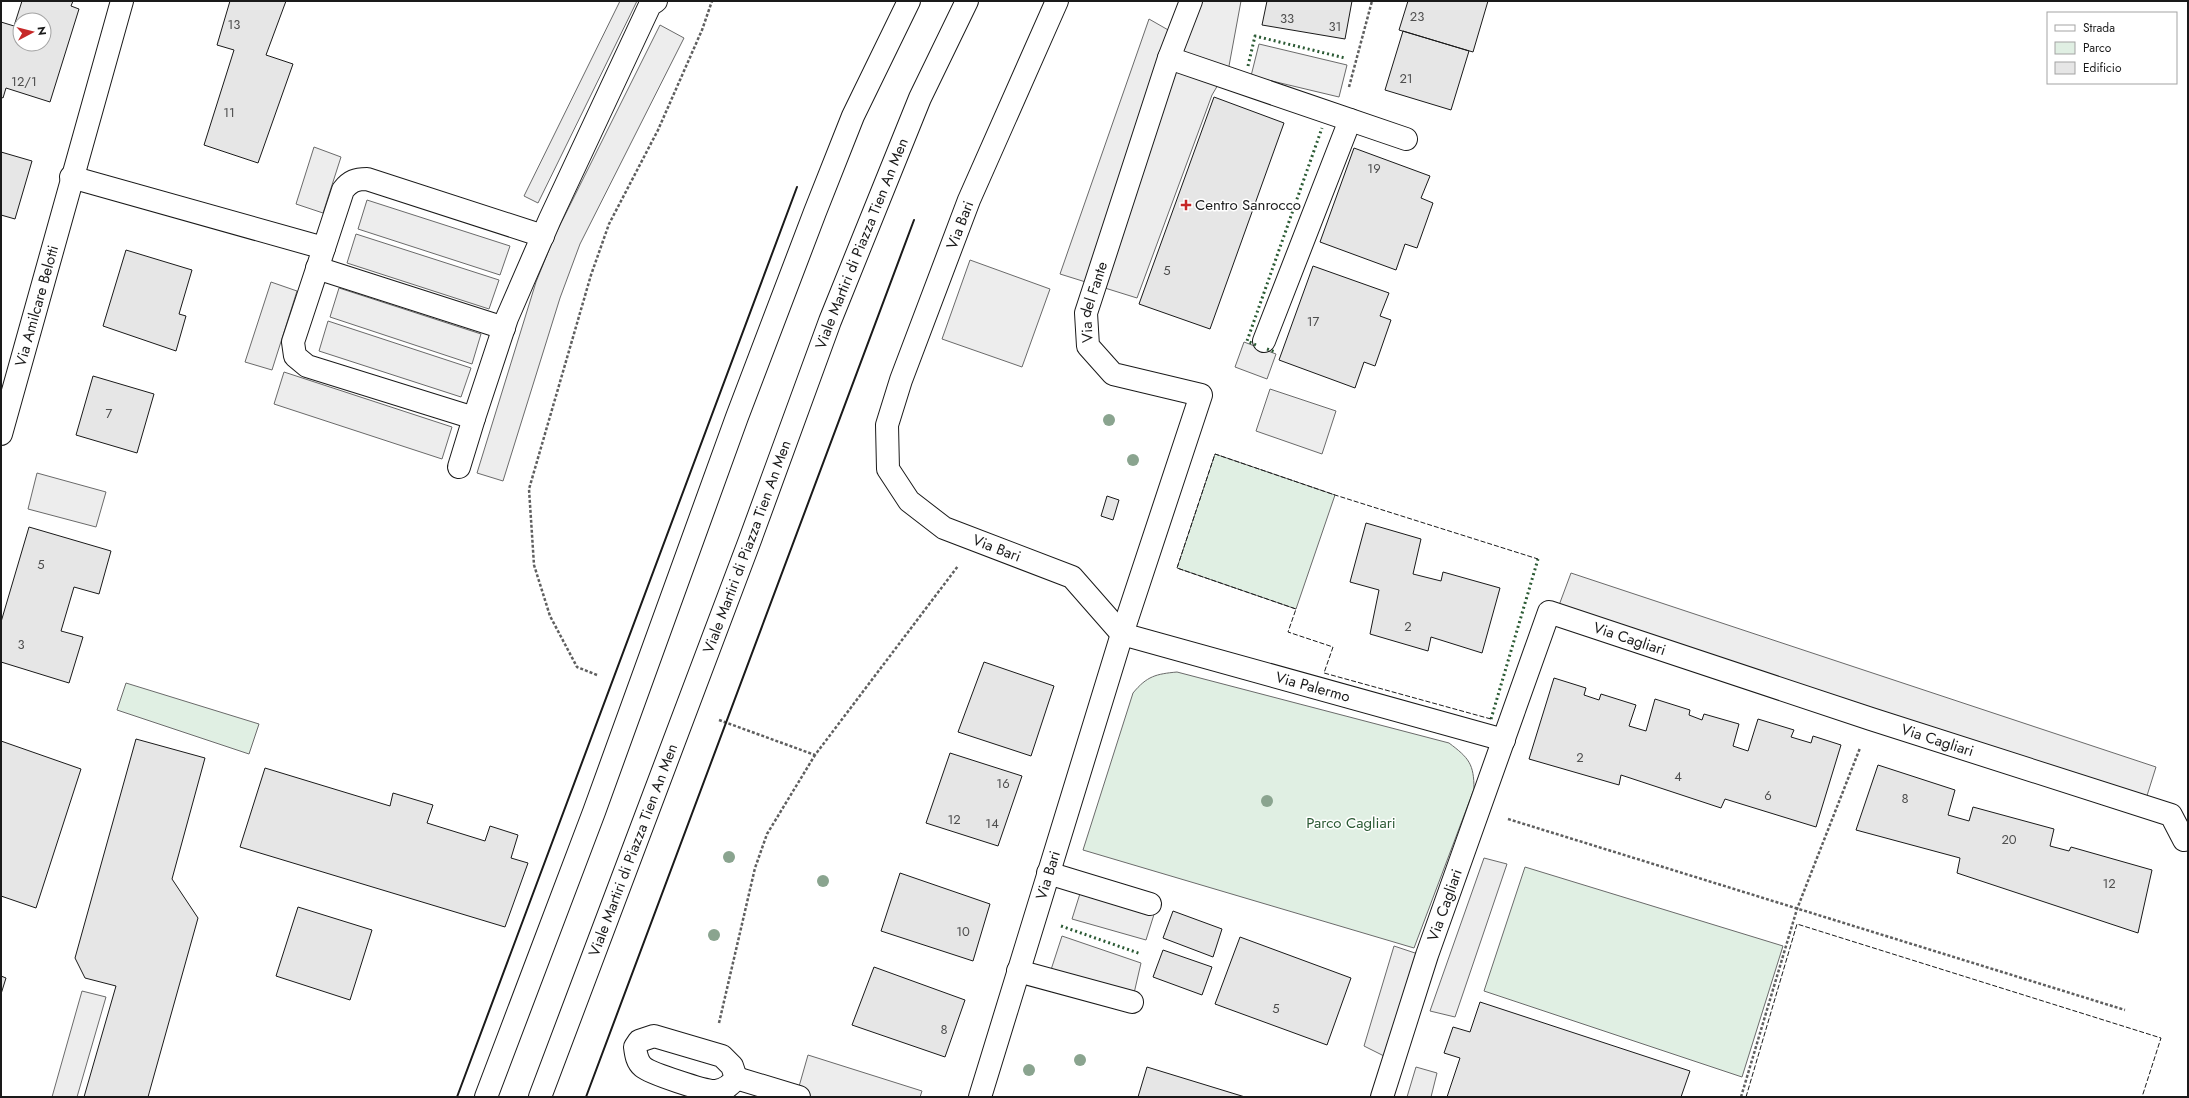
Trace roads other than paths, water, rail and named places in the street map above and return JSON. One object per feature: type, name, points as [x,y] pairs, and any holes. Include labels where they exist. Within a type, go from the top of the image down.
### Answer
[{"type":"main road","name":"Via Amilcare Belotti","points":[[1,434],[71,177],[122,1]]},
{"type":"main road","points":[[459,467],[504,328],[543,236],[650,5],[656,1]]},
{"type":"main road","points":[[486,1097],[594,812],[814,212],[853,116],[909,1]]},
{"type":"main road","name":"Viale Martiri di Piazza Tien An Men","points":[[540,1097],[750,540],[830,321],[920,98],[967,1]]},
{"type":"main road","name":"Via Bari","points":[[980,1097],[1122,634],[1072,578],[944,528],[909,501],[888,469],[887,425],[901,380],[969,200],[1057,1]]},
{"type":"main road","name":"Via del Fante","points":[[1122,634],[1201,395],[1113,374],[1088,346],[1086,313],[1169,58],[1191,1]]},
{"type":"main road","points":[[1169,58],[1406,139]]},
{"type":"main road","points":[[1264,341],[1345,119]]},
{"type":"main road","points":[[71,177],[278,236],[320,258],[504,328]]},
{"type":"main road","points":[[474,418],[300,362],[295,356],[293,342],[344,190],[349,183],[357,179],[367,179],[543,236]]},
{"type":"main road","name":"Via Cagliari","points":[[1382,1097],[1427,955],[1549,612],[1871,720],[2171,815],[2184,840]]},
{"type":"main road","name":"Via Palermo","points":[[1122,634],[1504,740]]},
{"type":"main road","points":[[1048,873],[1150,904]]},
{"type":"main road","points":[[1018,971],[1132,1002]]},
{"type":"main road","points":[[654,1036],[712,1052],[728,1060],[732,1066],[736,1078],[731,1084],[724,1088],[709,1091],[650,1072],[638,1061],[635,1047],[639,1041],[654,1036]]},
{"type":"main road","points":[[736,1078],[799,1097]]},
{"type":"place","name":"Centro Sanrocco","points":[[1186,205]]},
{"type":"park label","name":"Parco Cagliari","points":[[1351,823]]}]
